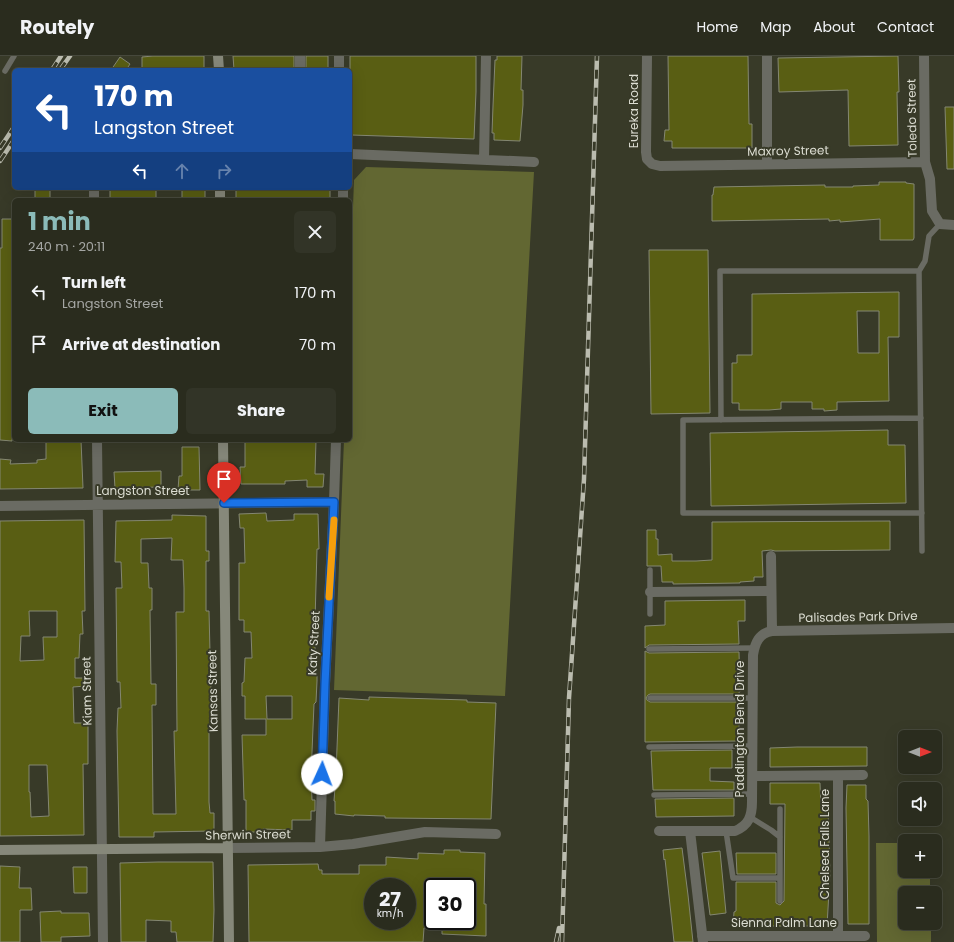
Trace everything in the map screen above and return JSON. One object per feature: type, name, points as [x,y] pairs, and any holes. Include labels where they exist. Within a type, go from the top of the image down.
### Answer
[{"type":"street","points":[[218,56],[219,68]]},
{"type":"street","points":[[300,56],[300,68]]},
{"type":"street","points":[[339,56],[339,68]]},
{"type":"street","points":[[484,160],[486,56]]},
{"type":"street","name":"Eureka Road","points":[[647,56],[646,152],[647,159],[652,164]]},
{"type":"street","points":[[767,56],[767,164]]},
{"type":"street","name":"Toledo Street","points":[[924,56],[925,162],[930,179],[932,210],[940,224]]},
{"type":"street","points":[[352,154],[534,162]]},
{"type":"street","name":"Maxroy Street","points":[[652,164],[660,166],[925,162]]},
{"type":"street","points":[[940,224],[954,225]]},
{"type":"street","name":"Kiam Street","points":[[97,442],[103,942]]},
{"type":"street","name":"Kansas Street","points":[[223,442],[229,942]]},
{"type":"street","name":"Katy Street","points":[[320,847],[325,684],[336,442]]},
{"type":"street","name":"Langston Street","points":[[0,506],[334,502]]},
{"type":"street","points":[[767,633],[771,591],[771,556]]},
{"type":"street","points":[[650,592],[771,591]]},
{"type":"street","name":"Palisades Park Drive","points":[[767,633],[954,628]]},
{"type":"street","name":"Paddington Bend Drive","points":[[748,821],[752,812],[754,648],[758,638],[767,633]]},
{"type":"street","points":[[753,776],[863,775]]},
{"type":"street","name":"Chelsea Falls Lane","points":[[838,776],[838,936]]},
{"type":"street","points":[[659,831],[736,831],[748,821]]},
{"type":"street","points":[[690,831],[703,939]]},
{"type":"street","name":"Sherwin Street","points":[[0,850],[320,847],[353,844],[425,832],[496,834]]},
{"type":"street","name":"Sienna Palm Lane","points":[[703,939],[865,936]]},
{"type":"lane","points":[[5,71],[14,56]]},
{"type":"lane","points":[[922,551],[919,271],[925,261],[929,236],[940,224]]},
{"type":"lane","points":[[720,420],[720,271],[919,271]]},
{"type":"lane","points":[[921,418],[683,420],[683,513],[922,513]]},
{"type":"lane","points":[[650,570],[650,614]]},
{"type":"lane","points":[[648,649],[754,648]]},
{"type":"lane","points":[[650,698],[753,698]]},
{"type":"lane","points":[[649,747],[752,746]]},
{"type":"lane","points":[[654,795],[752,794]]},
{"type":"lane","points":[[780,809],[780,901]]},
{"type":"lane","points":[[748,821],[771,830],[780,837]]},
{"type":"lane","points":[[726,831],[732,878],[780,878]]},
{"type":"green space","points":[[366,167],[534,172],[505,696],[334,690],[344,442],[352,442],[352,234],[354,180]]},
{"type":"green space","points":[[876,843],[898,843],[898,878],[930,878],[930,886],[898,886],[898,930],[931,930],[931,942],[877,942]]},
{"type":"building","points":[[204,56],[204,68],[142,68],[142,57]]},
{"type":"building","points":[[233,56],[294,56],[294,68],[234,68]]},
{"type":"building","points":[[306,56],[328,56],[328,68],[306,68]]},
{"type":"building","points":[[350,56],[476,56],[474,139],[352,135],[352,68],[350,68]]},
{"type":"building","points":[[497,56],[522,56],[521,90],[523,90],[523,105],[520,141],[494,140],[494,133],[492,133],[495,60],[497,60]]},
{"type":"building","points":[[668,56],[748,56],[749,124],[752,124],[752,148],[672,148],[672,141],[664,141],[665,130],[669,130]]},
{"type":"building","points":[[898,56],[898,145],[849,146],[848,90],[779,92],[778,58]]},
{"type":"building","points":[[120,57],[130,64],[127,68],[112,68]]},
{"type":"building","points":[[945,107],[954,107],[954,169],[947,169]]},
{"type":"building","points":[[879,182],[906,182],[914,184],[913,240],[880,240],[880,219],[840,222],[840,220],[829,221],[829,219],[712,221],[712,195],[714,187],[825,185],[825,187],[853,187],[879,185]]},
{"type":"building","points":[[35,190],[50,190],[50,198],[35,198]]},
{"type":"building","points":[[110,190],[156,190],[156,198],[110,198]]},
{"type":"building","points":[[182,190],[205,190],[205,198],[182,198]]},
{"type":"building","points":[[236,190],[330,190],[330,198],[236,198]]},
{"type":"building","points":[[2,219],[12,219],[12,441],[0,440],[0,248],[2,248]]},
{"type":"building","points":[[649,250],[708,250],[710,413],[651,414]]},
{"type":"building","points":[[899,292],[899,337],[888,337],[889,401],[837,402],[837,410],[824,411],[824,409],[812,409],[812,402],[781,402],[781,409],[739,410],[739,403],[732,403],[732,363],[737,363],[737,355],[752,355],[752,294]],"holes":[[[857,311],[879,311],[879,353],[858,353]]]},
{"type":"building","points":[[888,430],[888,445],[905,445],[906,503],[711,506],[710,433]]},
{"type":"building","points":[[46,442],[81,442],[83,488],[0,489],[0,459],[11,460],[10,464],[37,463],[37,460],[46,459]]},
{"type":"building","points":[[245,442],[316,442],[315,474],[324,474],[323,487],[307,487],[307,480],[285,481],[285,484],[241,484],[240,467],[245,467]]},
{"type":"building","points":[[182,447],[199,447],[200,490],[178,490],[179,476],[182,476]]},
{"type":"building","points":[[161,471],[161,487],[115,488],[114,472]]},
{"type":"building","points":[[266,513],[267,521],[294,520],[294,514],[318,514],[319,549],[317,549],[315,621],[315,671],[317,672],[317,681],[316,702],[314,704],[311,776],[312,800],[315,800],[315,811],[311,811],[311,820],[292,820],[292,830],[263,829],[264,832],[246,832],[246,800],[244,800],[242,735],[266,735],[266,719],[245,719],[245,696],[242,696],[242,683],[244,682],[245,658],[252,658],[251,632],[244,632],[244,620],[239,620],[239,563],[245,563],[244,528],[240,528],[239,514]],"holes":[[[266,696],[292,696],[292,719],[267,719]]]},
{"type":"building","points":[[172,515],[206,516],[206,551],[209,551],[209,561],[206,561],[206,611],[209,611],[211,694],[211,729],[209,729],[209,802],[210,813],[214,813],[214,831],[154,832],[154,837],[119,837],[117,731],[118,708],[121,708],[120,682],[117,682],[116,588],[122,588],[121,562],[115,562],[116,521],[172,520]],"holes":[[[172,538],[171,560],[183,560],[184,588],[184,612],[176,612],[177,731],[174,731],[176,814],[153,814],[152,705],[156,705],[156,684],[151,684],[150,610],[152,610],[152,588],[149,588],[148,563],[141,563],[141,539]]]},
{"type":"building","points":[[84,520],[85,611],[82,611],[83,634],[80,634],[79,658],[75,658],[75,678],[85,678],[86,686],[73,687],[74,723],[88,723],[88,764],[83,764],[84,835],[0,836],[0,521]],"holes":[[[29,611],[57,611],[57,637],[43,637],[44,660],[20,661],[21,636],[30,636]],[[29,765],[47,765],[49,816],[31,817]]]},
{"type":"building","points":[[890,521],[890,550],[762,551],[763,577],[754,577],[754,581],[740,583],[673,584],[673,582],[662,582],[661,566],[647,566],[647,530],[656,530],[656,539],[658,539],[658,555],[672,554],[672,561],[696,561],[712,560],[712,522]]},
{"type":"building","points":[[745,600],[745,621],[738,621],[739,644],[649,645],[645,648],[645,626],[665,625],[665,601]]},
{"type":"building","points":[[645,651],[649,653],[739,652],[739,694],[650,694],[646,698],[650,702],[739,702],[739,741],[645,742]]},
{"type":"building","points":[[369,697],[467,700],[467,702],[496,703],[491,819],[385,818],[385,816],[354,816],[335,814],[334,801],[339,698],[369,700]]},
{"type":"building","points":[[867,747],[867,766],[770,767],[770,748]]},
{"type":"building","points":[[732,750],[732,768],[710,768],[710,781],[734,782],[734,790],[653,790],[651,751]]},
{"type":"building","points":[[770,783],[820,783],[821,809],[828,809],[830,874],[827,926],[733,926],[734,912],[736,911],[736,882],[776,882],[776,903],[780,905],[784,901],[785,804],[770,804]]},
{"type":"building","points":[[847,785],[866,785],[869,836],[869,924],[848,924]]},
{"type":"building","points":[[734,798],[734,816],[656,817],[655,799]]},
{"type":"building","points":[[682,848],[693,942],[674,942],[665,859],[664,860],[663,850]]},
{"type":"building","points":[[444,850],[460,850],[460,852],[485,853],[484,904],[486,904],[486,936],[442,934],[442,930],[476,930],[476,878],[424,878],[423,942],[249,942],[248,865],[318,864],[319,870],[322,870],[322,874],[359,874],[359,865],[386,865],[386,857],[418,859],[418,853],[444,854]]},
{"type":"building","points":[[720,851],[726,913],[710,915],[702,853]]},
{"type":"building","points":[[736,853],[776,853],[776,874],[737,874]]},
{"type":"building","points":[[213,862],[213,942],[177,942],[176,932],[171,932],[171,921],[146,920],[146,942],[121,942],[120,863]]},
{"type":"building","points":[[0,866],[20,867],[19,888],[31,888],[32,910],[20,910],[20,942],[0,942]]},
{"type":"building","points":[[73,867],[87,867],[87,893],[74,893]]},
{"type":"building","points":[[61,911],[61,913],[89,913],[90,936],[61,937],[61,942],[41,942],[40,912]]},
{"type":"railway","points":[[53,68],[61,56]]},
{"type":"railway","points":[[61,68],[70,56]]},
{"type":"railway","points":[[562,942],[569,698],[584,479],[597,56]]},
{"type":"railway","points":[[0,148],[12,130]]},
{"type":"railway","points":[[0,161],[12,143]]},
{"type":"railway","points":[[556,942],[559,928]]},
{"type":"slow traffic","points":[[329,597],[334,520]]},
{"type":"route","points":[[224,503],[334,502],[322,774]]}]
